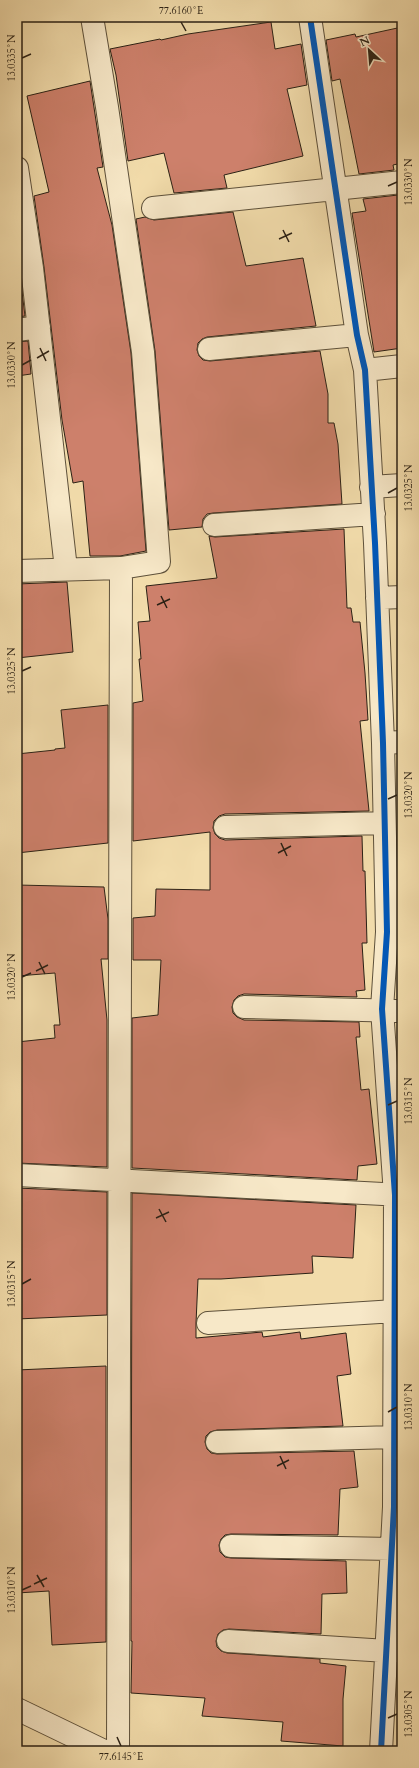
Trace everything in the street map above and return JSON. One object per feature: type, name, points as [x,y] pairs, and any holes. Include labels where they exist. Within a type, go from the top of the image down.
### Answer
[{"type":"street","points":[[17,571],[121,568],[159,562],[143,352],[107,107],[92,17]]},
{"type":"street","points":[[310,17],[357,335],[365,370],[371,487],[374,514],[377,598],[392,742],[384,822],[393,864],[387,932],[392,1010],[399,1195],[395,1311],[398,1354],[394,1437],[398,1507],[392,1549],[394,1651],[381,1751]]},
{"type":"street","points":[[17,168],[32,268],[66,569]]},
{"type":"street","points":[[153,208],[402,182]]},
{"type":"street","points":[[17,330],[39,327]]},
{"type":"street","points":[[209,349],[357,335]]},
{"type":"street","points":[[365,370],[402,366]]},
{"type":"street","points":[[371,487],[402,485]]},
{"type":"street","points":[[214,525],[374,514]]},
{"type":"street","points":[[118,1751],[121,568]]},
{"type":"street","points":[[377,598],[402,597]]},
{"type":"street","points":[[225,827],[384,822]]},
{"type":"street","points":[[244,1007],[392,1010]]},
{"type":"street","points":[[17,1175],[399,1195]]},
{"type":"street","points":[[208,1323],[395,1311]]},
{"type":"street","points":[[217,1442],[394,1437]]},
{"type":"street","points":[[231,1546],[392,1549]]},
{"type":"street","points":[[228,1641],[394,1651]]},
{"type":"street","points":[[17,1709],[104,1751]]},
{"type":"building","points":[[271,22],[275,49],[301,44],[307,85],[287,89],[303,156],[224,175],[227,188],[174,193],[164,153],[128,161],[116,75],[110,49],[188,34]]},
{"type":"building","points":[[402,27],[402,163],[393,165],[394,170],[359,174],[340,79],[332,81],[326,40],[355,34],[356,37]]},
{"type":"building","points":[[90,81],[103,167],[97,168],[112,225],[131,353],[146,551],[120,556],[90,556],[83,481],[73,483],[62,420],[34,196],[49,192],[27,96]]},
{"type":"building","points":[[398,195],[402,219],[402,348],[374,352],[352,213],[366,211],[363,199]]},
{"type":"building","points":[[233,212],[246,266],[303,258],[316,326],[207,337],[198,343],[197,350],[199,356],[203,360],[210,361],[320,351],[328,394],[328,423],[334,423],[338,444],[342,504],[213,513],[207,514],[203,519],[202,527],[169,530],[155,351],[136,219],[145,217],[154,220]]},
{"type":"building","points":[[17,252],[25,316],[17,317]]},
{"type":"building","points":[[28,341],[31,374],[17,376],[17,342]]},
{"type":"building","points":[[344,529],[347,608],[351,608],[353,622],[360,622],[365,673],[368,720],[360,721],[369,811],[225,814],[219,816],[214,821],[213,828],[215,834],[219,838],[225,840],[362,836],[363,871],[365,871],[367,943],[362,943],[365,990],[356,991],[357,997],[244,994],[238,996],[234,1000],[232,1007],[233,1013],[237,1017],[244,1020],[359,1022],[360,1037],[356,1037],[361,1090],[369,1089],[377,1164],[358,1166],[357,1180],[132,1168],[132,1018],[158,1015],[161,960],[133,960],[133,918],[155,916],[156,889],[210,890],[210,832],[133,841],[133,703],[143,701],[139,659],[141,659],[138,622],[150,621],[146,586],[217,578],[209,536],[215,537]]},
{"type":"building","points":[[67,582],[73,652],[17,658],[17,584]]},
{"type":"building","points":[[108,705],[108,843],[17,853],[17,754],[65,748],[61,710]]},
{"type":"building","points":[[17,885],[104,887],[108,919],[108,959],[101,959],[107,1020],[107,1167],[17,1163],[17,1042],[55,1038],[54,1025],[60,1025],[55,973],[17,976]]},
{"type":"building","points":[[17,1188],[107,1192],[107,1315],[17,1319]]},
{"type":"building","points":[[132,1193],[356,1205],[353,1258],[312,1256],[313,1273],[198,1279],[196,1323],[196,1338],[262,1332],[263,1337],[300,1332],[301,1339],[346,1333],[351,1374],[337,1376],[343,1426],[217,1430],[210,1432],[206,1436],[205,1442],[207,1449],[211,1453],[217,1454],[354,1451],[358,1487],[340,1489],[338,1535],[231,1534],[225,1535],[221,1539],[219,1545],[220,1552],[225,1557],[231,1558],[346,1561],[347,1593],[322,1594],[321,1634],[229,1629],[223,1630],[218,1634],[216,1641],[217,1647],[221,1651],[227,1653],[320,1659],[320,1663],[346,1666],[343,1699],[343,1746],[281,1741],[283,1722],[202,1716],[205,1698],[131,1693]]},
{"type":"building","points":[[106,1366],[106,1642],[52,1645],[49,1591],[17,1593],[17,1370]]},
{"type":"cycle path","points":[[310,17],[357,335],[365,370],[375,543],[383,743],[387,932],[382,1009],[395,1195],[394,1507],[381,1751]]}]
